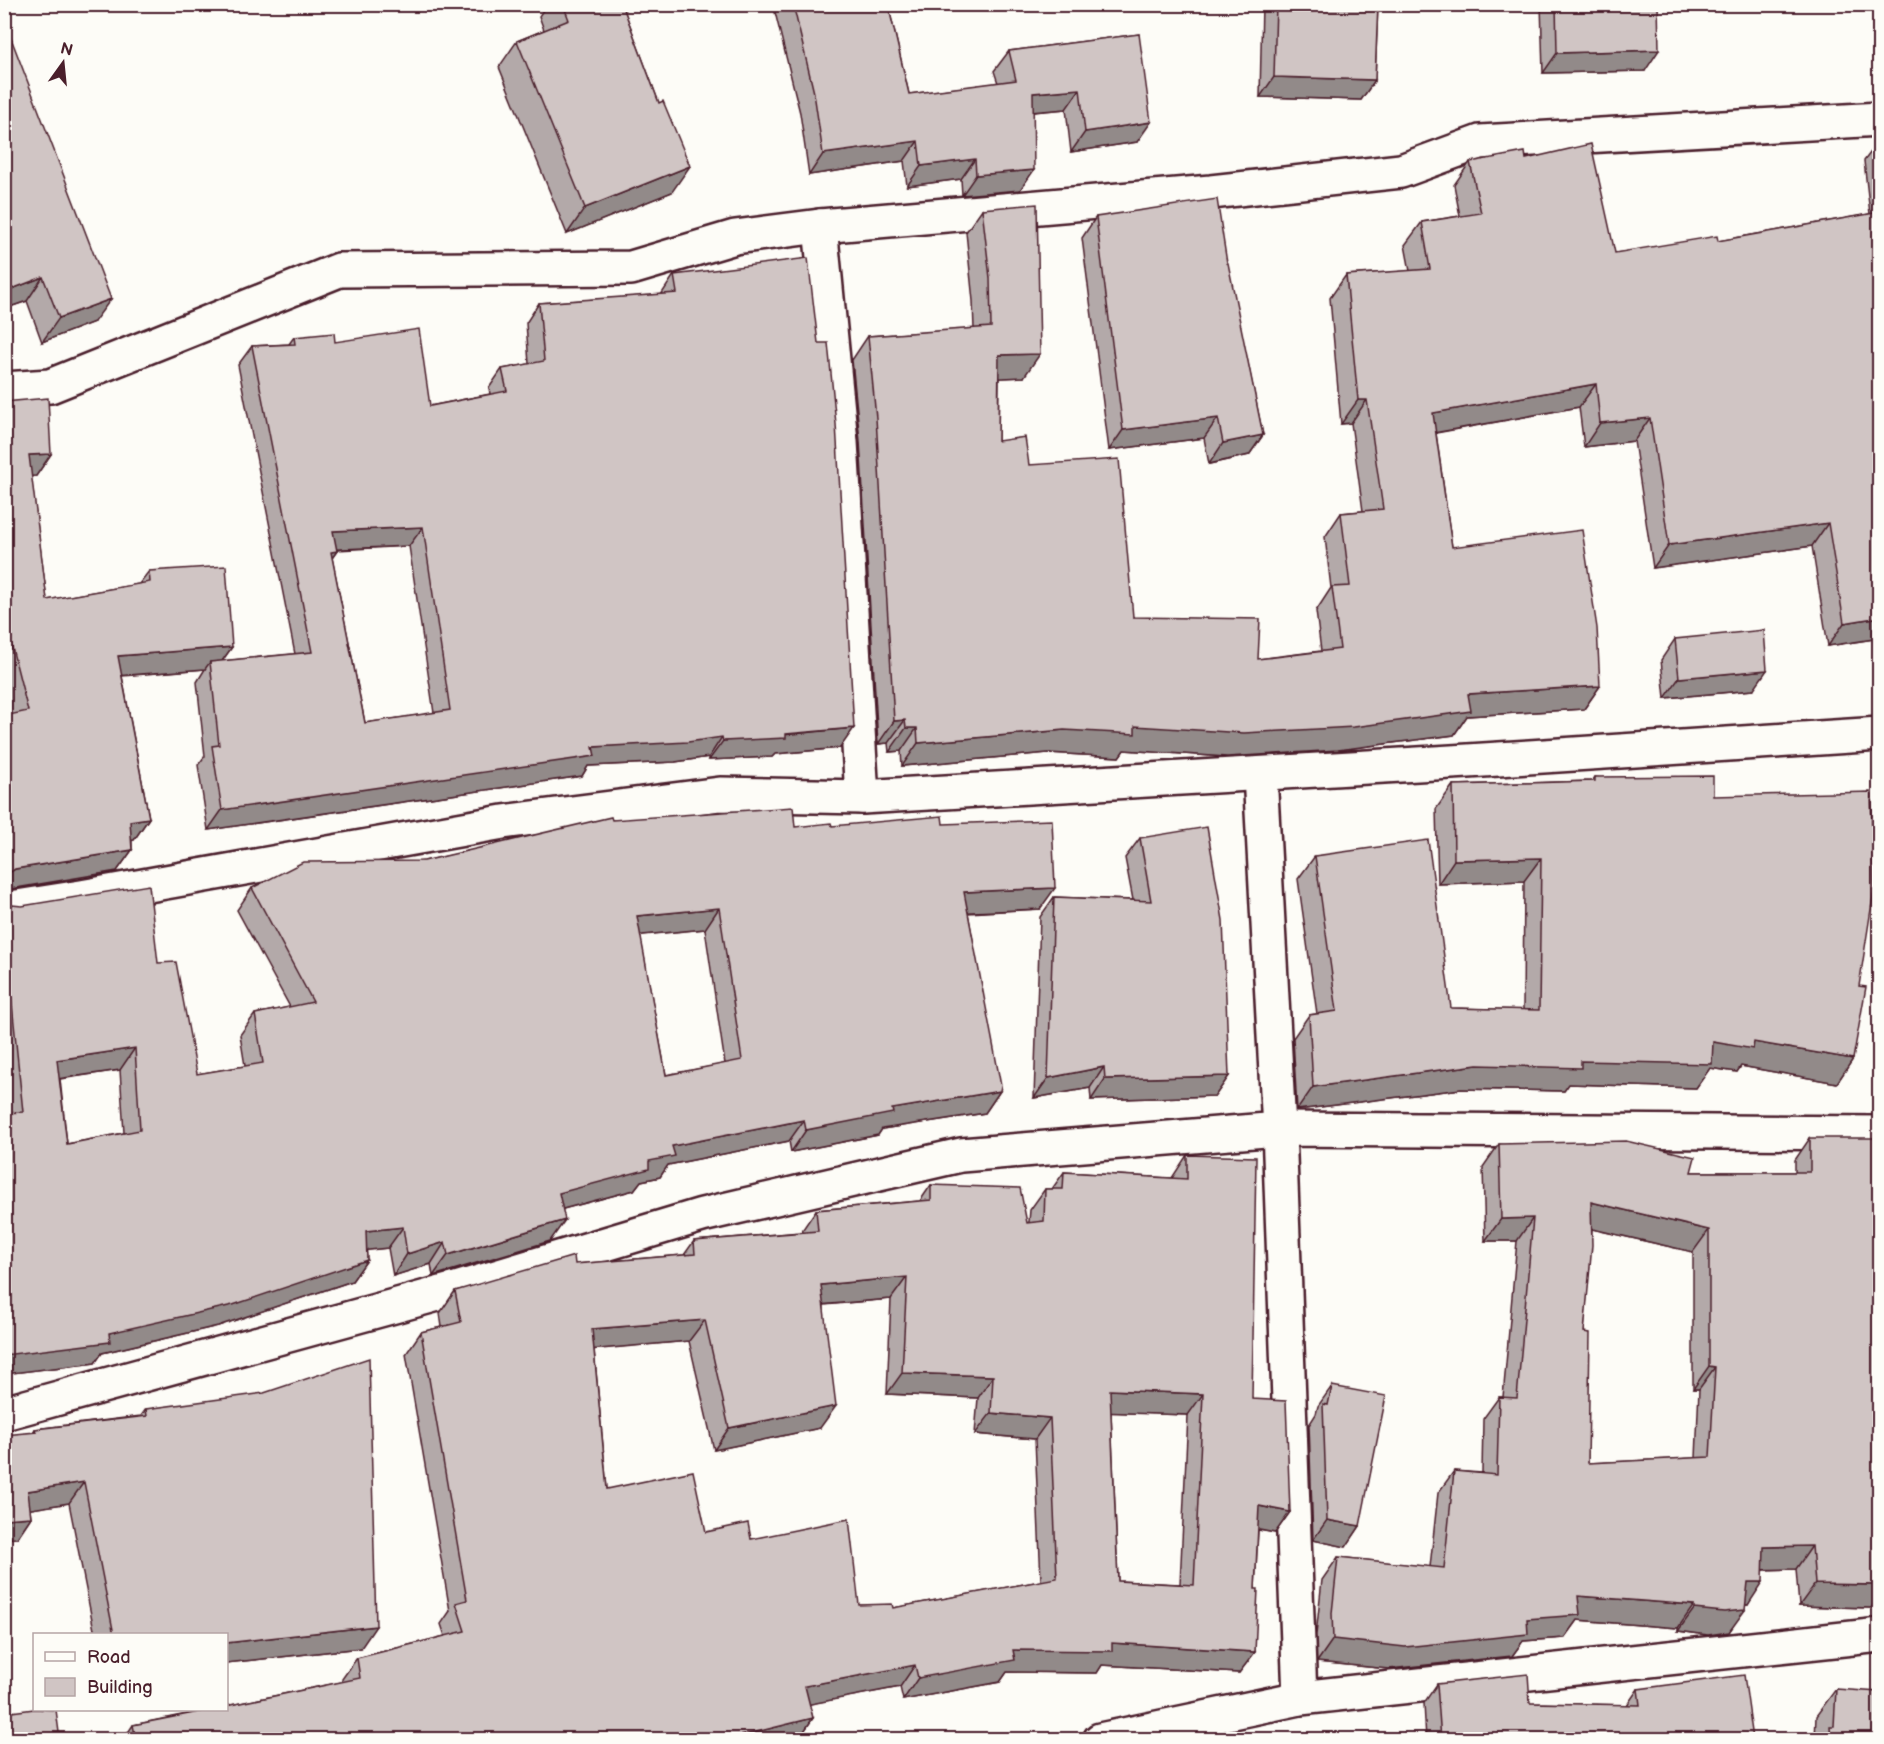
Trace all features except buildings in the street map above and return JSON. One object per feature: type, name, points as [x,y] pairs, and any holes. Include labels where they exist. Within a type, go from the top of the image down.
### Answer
[{"type":"street","points":[[4,389],[50,386],[339,270],[631,268],[735,237],[820,226],[1211,192],[1401,171],[1480,142],[1880,119]]},
{"type":"street","points":[[820,226],[841,442],[861,797]]},
{"type":"street","points":[[4,909],[526,819],[720,794],[861,797],[1880,734]]},
{"type":"street","points":[[1260,774],[1279,1129],[1300,1698]]},
{"type":"street","points":[[4,1413],[456,1289],[702,1215],[961,1155],[1279,1129],[1880,1133]]},
{"type":"street","points":[[1100,1740],[1213,1728],[1300,1698],[1880,1635]]}]
